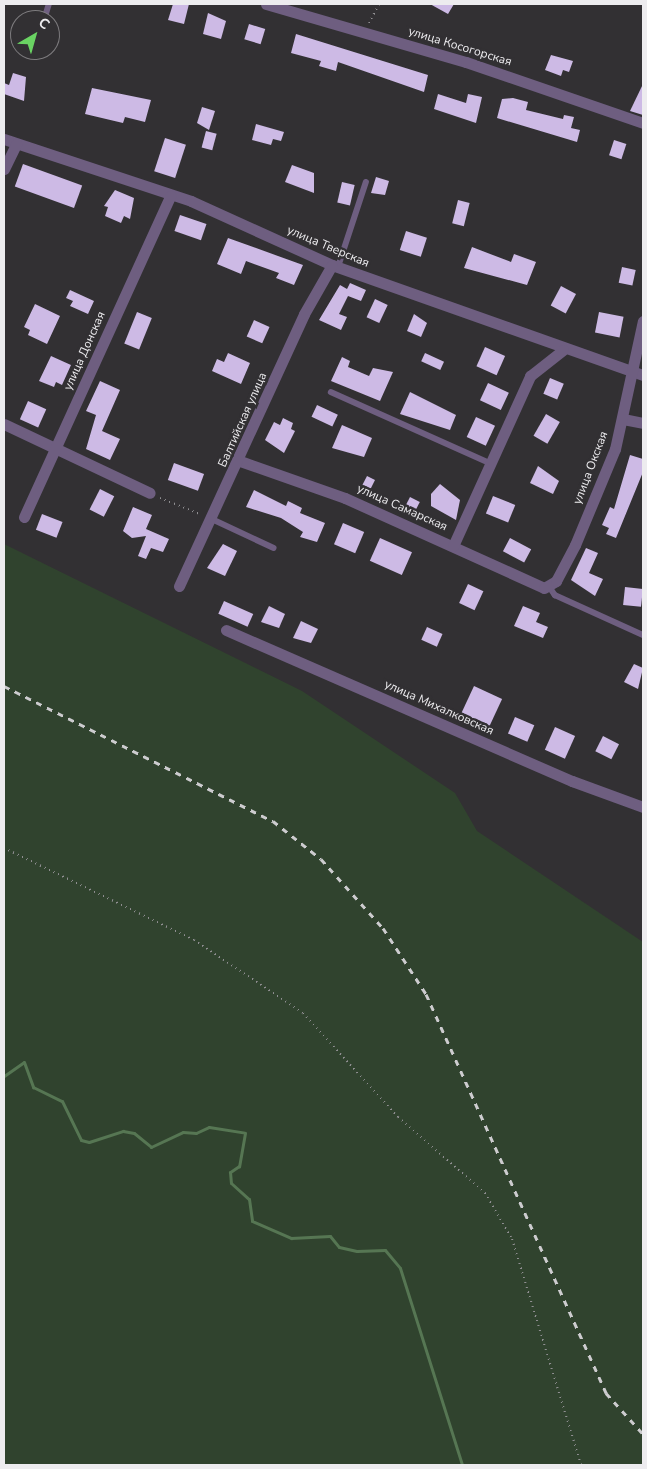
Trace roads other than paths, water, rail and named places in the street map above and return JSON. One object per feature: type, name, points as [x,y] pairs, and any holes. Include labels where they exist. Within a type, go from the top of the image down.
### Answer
[{"type":"street","name":"улица Косогорская","points":[[266,4],[365,32],[643,123]]},
{"type":"street","name":"улица Тверская","points":[[4,139],[170,196],[335,266],[563,350],[638,374]]},
{"type":"street","points":[[4,168],[16,144]]},
{"type":"street","name":"улица Донская","points":[[24,517],[170,196]]},
{"type":"street","name":"Балтийская улица","points":[[179,586],[240,461],[304,314],[335,266]]},
{"type":"street","name":"улица Окская","points":[[549,586],[575,545],[623,418],[638,374],[643,321]]},
{"type":"street","points":[[453,546],[530,376],[563,350]]},
{"type":"street","points":[[623,418],[643,422]]},
{"type":"street","points":[[4,424],[152,494]]},
{"type":"street","name":"улица Самарская","points":[[240,461],[346,498],[540,587],[549,586]]},
{"type":"street","name":"улица Михалковская","points":[[226,630],[572,781],[643,807]]},
{"type":"lane","points":[[335,266],[366,182]]},
{"type":"lane","points":[[332,392],[490,463]]},
{"type":"lane","points":[[212,519],[274,548]]},
{"type":"lane","points":[[549,586],[555,595],[643,635]]},
{"type":"waterway","points":[[4,1076],[24,1062],[33,1087],[62,1101],[81,1140],[89,1142],[123,1131],[134,1133],[151,1147],[183,1132],[196,1133],[209,1127],[245,1133],[239,1166],[230,1172],[231,1183],[249,1199],[252,1221],[291,1238],[330,1236],[339,1247],[357,1251],[385,1250],[400,1268],[462,1465]]},
{"type":"railway","points":[[4,686],[273,821],[321,859],[383,928],[426,994],[606,1393],[643,1434]]}]
